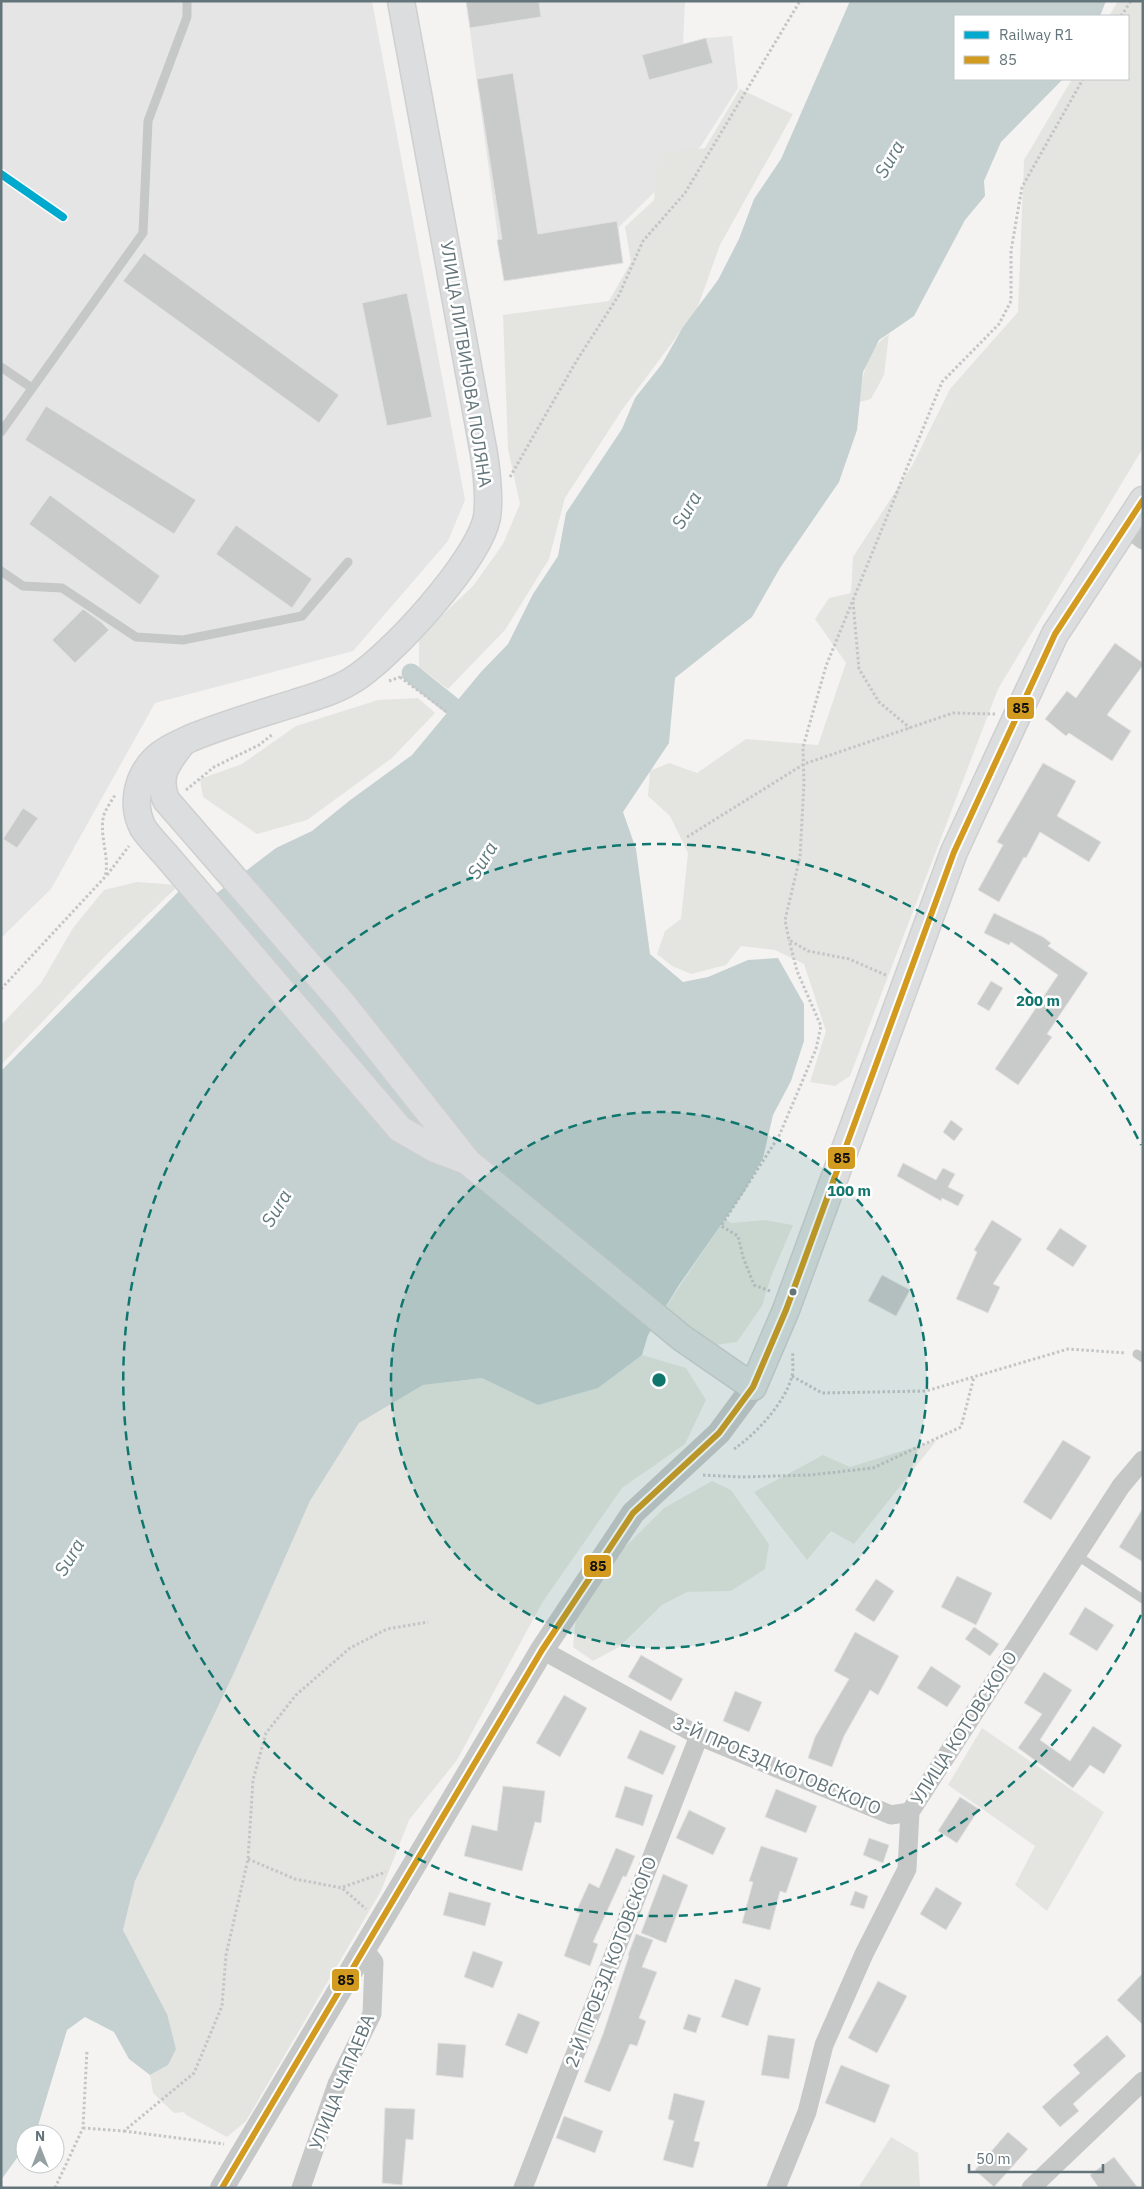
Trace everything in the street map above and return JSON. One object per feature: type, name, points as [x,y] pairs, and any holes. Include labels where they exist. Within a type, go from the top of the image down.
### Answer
[{"type":"main road","name":"УЛИЦА ЛИТВИНОВА ПОЛЯНА","points":[[401,1],[484,454],[488,486],[487,518],[477,543],[425,612],[386,654],[366,671],[350,682],[316,696],[208,731],[183,742],[156,758],[144,773],[138,787],[136,802],[144,828],[400,1129],[434,1149],[468,1162]]},
{"type":"main road","points":[[183,742],[166,765],[161,778],[161,788],[166,800],[343,1004],[468,1162],[682,1338],[753,1387],[786,1310],[954,852],[1055,634],[1134,533],[1143,500]]},
{"type":"street","points":[[222,2188],[379,1921],[542,1650],[633,1513],[719,1433],[753,1387]]},
{"type":"street","name":"УЛИЦА КОТОВСКОГО","points":[[776,2188],[806,2112],[824,2045],[864,1954],[907,1869],[910,1812],[1121,1486],[1143,1460]]},
{"type":"street","name":"3-Й ПРОЕЗД КОТОВСКОГО","points":[[542,1650],[699,1736],[891,1815],[910,1812]]},
{"type":"street","name":"2-Й ПРОЕЗД КОТОВСКОГО","points":[[523,2188],[699,1736]]},
{"type":"street","name":"УЛИЦА ЧАПАЕВА","points":[[301,2188],[337,2084],[372,2014],[374,1962],[363,1948]]},
{"type":"street","points":[[1031,2188],[1143,2081]]},
{"type":"lane","points":[[1,432],[143,233],[148,121],[187,17],[187,1]]},
{"type":"lane","points":[[1,367],[32,388]]},
{"type":"lane","points":[[1,571],[23,586],[62,588],[136,637],[183,640],[302,616],[348,562]]},
{"type":"lane","points":[[1076,1555],[1143,1599]]},
{"type":"path","points":[[505,485],[577,360],[620,295],[642,242],[685,193],[800,1]]},
{"type":"path","points":[[1123,15],[1131,1]]},
{"type":"path","points":[[777,1295],[754,1285],[743,1257],[738,1236],[721,1226],[779,1136],[816,1048],[821,1026],[797,971],[785,920],[800,857],[803,747],[826,666],[942,382],[999,324],[1011,301],[1011,251],[1022,186],[1082,80]]},
{"type":"path","points":[[852,602],[859,668],[879,702],[910,728]]},
{"type":"path","points":[[400,677],[447,712]]},
{"type":"path","points":[[687,837],[804,764],[953,713],[1018,714]]},
{"type":"path","points":[[105,877],[132,842]]},
{"type":"path","points":[[789,940],[808,951],[849,959],[889,976]]},
{"type":"path","points":[[792,1376],[822,1393],[926,1391],[1068,1349],[1140,1356]]},
{"type":"path","points":[[675,1474],[741,1477],[810,1475],[873,1468],[961,1427],[974,1377]]},
{"type":"path","points":[[124,2131],[194,2073],[222,2006],[226,1955],[248,1859],[253,1780],[266,1733],[296,1695],[350,1648],[387,1629],[428,1622]]},
{"type":"path","points":[[248,1859],[295,1879],[342,1888],[414,1863]]},
{"type":"path","points":[[342,1888],[379,1921]]},
{"type":"path","points":[[55,2188],[83,2128],[87,2050]]},
{"type":"path","points":[[83,2128],[218,2142],[243,2152]]},
{"type":"shaded area","points":[[1,1],[372,1],[465,500],[448,541],[353,651],[155,703],[51,889],[1,938]]},
{"type":"shaded area","points":[[466,1],[685,1],[683,44],[706,38],[732,36],[738,88],[701,146],[618,228],[623,263],[504,281]]},
{"type":"shaded area","points":[[1118,1],[1143,1],[1143,448],[998,689],[850,1076],[835,1086],[810,1082],[826,1031],[804,964],[775,950],[741,946],[726,965],[691,974],[672,966],[657,954],[665,931],[681,919],[688,853],[670,816],[648,796],[650,771],[669,763],[697,773],[746,739],[818,745],[846,663],[815,619],[829,598],[851,593],[853,557],[912,466],[950,389],[1018,312],[1024,160],[1071,80],[1129,80],[1129,15],[1110,15]]},
{"type":"shaded area","points":[[740,89],[793,114],[720,245],[697,309],[622,410],[565,498],[549,559],[505,630],[448,689],[419,667],[419,637],[473,586],[503,544],[520,504],[508,449],[503,315],[609,301],[631,262],[625,227],[654,200],[658,154],[705,148]]},
{"type":"shaded area","points":[[889,334],[884,375],[871,399],[860,402],[864,373],[870,356],[881,340]]},
{"type":"shaded area","points":[[418,698],[435,713],[392,758],[307,820],[257,834],[203,797],[200,779],[242,764],[296,726],[378,700]]},
{"type":"shaded area","points":[[137,882],[179,885],[108,953],[1,1065],[1,1025],[41,983],[73,928],[104,890]]},
{"type":"shaded area","points":[[725,1219],[731,1223],[764,1220],[793,1225],[771,1277],[762,1306],[737,1342],[715,1345],[682,1324],[665,1308]]},
{"type":"shaded area","points":[[642,1355],[686,1368],[706,1400],[685,1444],[622,1488],[542,1603],[457,1760],[409,1820],[381,1891],[246,2121],[227,2137],[186,2115],[184,2112],[174,2113],[153,2093],[150,2075],[168,2065],[167,2014],[123,1930],[135,1881],[234,1673],[310,1501],[359,1423],[423,1385],[482,1378],[598,1388]]},
{"type":"shaded area","points":[[937,1440],[854,1544],[831,1531],[807,1560],[754,1492],[823,1455],[850,1467]]},
{"type":"shaded area","points":[[712,1481],[731,1490],[769,1544],[765,1569],[731,1591],[687,1592],[662,1605],[619,1647],[593,1661],[573,1647],[576,1617],[602,1570],[664,1508]]},
{"type":"shaded area","points":[[982,1728],[1104,1812],[1047,1911],[1015,1885],[1035,1846],[948,1785]]},
{"type":"shaded area","points":[[891,2137],[918,2153],[920,2188],[858,2188]]},
{"type":"water","name":"Sura","points":[[850,1],[1106,1],[1100,15],[954,15],[954,80],[1062,80],[1001,142],[984,181],[985,196],[965,220],[914,316],[879,340],[863,372],[857,430],[839,482],[780,568],[752,617],[675,678],[669,743],[623,812],[636,849],[650,954],[683,982],[708,977],[748,960],[778,958],[804,1004],[804,1041],[791,1081],[773,1115],[763,1158],[744,1192],[679,1285],[648,1335],[642,1355],[598,1388],[538,1405],[482,1378],[423,1385],[359,1423],[310,1501],[234,1673],[135,1881],[123,1930],[167,2014],[176,2049],[168,2065],[150,2075],[129,2059],[114,2032],[85,2017],[67,2030],[39,2124],[15,2124],[15,2161],[1,2180],[1,1071],[188,882],[205,902],[276,848],[312,831],[412,755],[481,672],[508,644],[533,594],[558,556],[566,513],[622,429],[635,398],[662,364],[683,327],[718,280],[739,239],[754,199],[781,159]]},
{"type":"building","points":[[466,1],[539,1],[541,17],[470,28]]},
{"type":"building","points":[[706,38],[713,63],[649,80],[642,55]]},
{"type":"building","points":[[513,73],[538,234],[617,221],[623,263],[504,281],[497,240],[502,239],[477,79]]},
{"type":"building","points":[[144,253],[339,395],[319,423],[123,281]]},
{"type":"building","points":[[407,293],[432,417],[387,426],[362,303]]},
{"type":"building","points":[[46,406],[196,500],[174,534],[25,440]]},
{"type":"building","points":[[50,495],[160,576],[140,605],[29,524]]},
{"type":"building","points":[[236,525],[312,579],[292,608],[216,554]]},
{"type":"building","points":[[83,609],[109,630],[75,663],[52,640]]},
{"type":"building","points":[[1115,643],[1143,663],[1143,665],[1107,715],[1131,731],[1112,761],[1069,733],[1066,736],[1045,719],[1067,691],[1076,698]]},
{"type":"building","points":[[1043,763],[1076,781],[1057,816],[1101,842],[1089,862],[1040,832],[999,902],[978,890],[1003,845],[997,842]]},
{"type":"building","points":[[23,808],[38,818],[17,848],[3,839]]},
{"type":"building","points":[[994,913],[1043,937],[1051,943],[1048,946],[1088,973],[1047,1034],[1052,1037],[1018,1085],[995,1069],[1058,975],[1011,942],[1009,945],[984,933]]},
{"type":"building","points":[[991,981],[1003,988],[989,1011],[977,1004]]},
{"type":"building","points":[[951,1120],[963,1129],[954,1141],[943,1132]]},
{"type":"building","points":[[903,1163],[936,1180],[943,1168],[955,1174],[948,1187],[964,1195],[958,1206],[942,1198],[941,1201],[897,1176]]},
{"type":"building","points":[[992,1220],[1022,1239],[993,1284],[1000,1287],[988,1313],[956,1299],[977,1252],[974,1250]]},
{"type":"building","points":[[1060,1228],[1087,1246],[1073,1267],[1046,1249]]},
{"type":"building","points":[[882,1275],[910,1290],[896,1316],[868,1301]]},
{"type":"building","points":[[1063,1440],[1091,1457],[1051,1520],[1023,1502]]},
{"type":"building","points":[[1143,1508],[1143,1562],[1119,1547]]},
{"type":"building","points":[[957,1576],[992,1593],[976,1625],[941,1607]]},
{"type":"building","points":[[876,1579],[894,1591],[874,1622],[855,1610]]},
{"type":"building","points":[[1085,1607],[1114,1625],[1097,1651],[1069,1634]]},
{"type":"building","points":[[974,1627],[999,1644],[990,1656],[965,1639]]},
{"type":"building","points":[[855,1632],[899,1656],[878,1695],[870,1690],[844,1736],[832,1767],[808,1758],[815,1737],[849,1679],[834,1671]]},
{"type":"building","points":[[641,1655],[683,1679],[671,1701],[628,1677]]},
{"type":"building","points":[[931,1666],[961,1686],[947,1707],[917,1688]]},
{"type":"building","points":[[1044,1672],[1072,1690],[1040,1740],[1070,1761],[1093,1726],[1122,1745],[1104,1774],[1090,1765],[1073,1788],[1018,1748],[1042,1714],[1024,1703]]},
{"type":"building","points":[[735,1691],[762,1702],[749,1732],[723,1721]]},
{"type":"building","points":[[564,1695],[587,1708],[560,1757],[536,1743]]},
{"type":"building","points":[[640,1730],[676,1746],[663,1775],[627,1758]]},
{"type":"building","points":[[503,1786],[545,1791],[541,1823],[535,1822],[522,1871],[464,1856],[472,1825],[497,1831]]},
{"type":"building","points":[[625,1786],[653,1795],[643,1826],[615,1817]]},
{"type":"building","points":[[776,1789],[817,1806],[806,1833],[765,1817]]},
{"type":"building","points":[[960,1797],[979,1809],[957,1843],[938,1831]]},
{"type":"building","points":[[689,1810],[726,1828],[713,1855],[676,1838]]},
{"type":"building","points":[[869,1838],[889,1845],[883,1863],[863,1855]]},
{"type":"building","points":[[761,1846],[798,1858],[786,1893],[780,1891],[770,1930],[742,1923],[753,1882],[749,1881]]},
{"type":"building","points":[[616,1848],[635,1856],[626,1877],[623,1876],[593,1942],[598,1944],[590,1966],[564,1956],[580,1913],[576,1912],[589,1883],[599,1888]]},
{"type":"building","points":[[663,1874],[688,1885],[666,1943],[641,1933]]},
{"type":"building","points":[[936,1887],[962,1903],[946,1930],[920,1914]]},
{"type":"building","points":[[855,1891],[868,1896],[864,1909],[850,1905]]},
{"type":"building","points":[[449,1892],[491,1903],[485,1926],[443,1915]]},
{"type":"building","points":[[636,1934],[653,1940],[642,1967],[657,1972],[639,2018],[646,2021],[637,2046],[630,2044],[610,2092],[584,2082],[603,2034]]},
{"type":"building","points":[[473,1951],[503,1962],[493,1988],[464,1977]]},
{"type":"building","points":[[1143,1973],[1143,2025],[1117,2000]]},
{"type":"building","points":[[735,1979],[761,1988],[748,2026],[721,2017]]},
{"type":"building","points":[[878,1981],[907,1996],[877,2053],[848,2038]]},
{"type":"building","points":[[518,2013],[540,2022],[527,2054],[505,2045]]},
{"type":"building","points":[[688,2014],[701,2018],[696,2033],[683,2029]]},
{"type":"building","points":[[768,2035],[795,2039],[789,2079],[761,2075]]},
{"type":"building","points":[[1107,2035],[1126,2056],[1073,2104],[1079,2111],[1060,2127],[1042,2107],[1080,2073],[1073,2065]]},
{"type":"building","points":[[438,2043],[466,2045],[463,2078],[436,2075]]},
{"type":"building","points":[[841,2065],[890,2085],[875,2123],[825,2103]]},
{"type":"building","points":[[674,2093],[705,2101],[694,2141],[700,2142],[693,2168],[663,2160],[674,2121],[668,2119]]},
{"type":"building","points":[[385,2108],[415,2109],[413,2140],[406,2139],[402,2185],[382,2183]]},
{"type":"building","points":[[564,2116],[603,2131],[595,2153],[556,2138]]},
{"type":"building","points":[[1008,2132],[1028,2149],[994,2187],[975,2170]]},
{"type":"building","points":[[1114,2157],[1138,2188],[1099,2188],[1090,2175]]},
{"type":"waterway","points":[[411,673],[452,706]]},
{"type":"rail line","name":"R1","points":[[1,174],[63,217]]},
{"type":"transit line","name":"85","points":[[222,2188],[542,1650],[633,1513],[719,1433],[753,1387],[786,1310],[954,852],[1055,634],[1143,500]]}]
